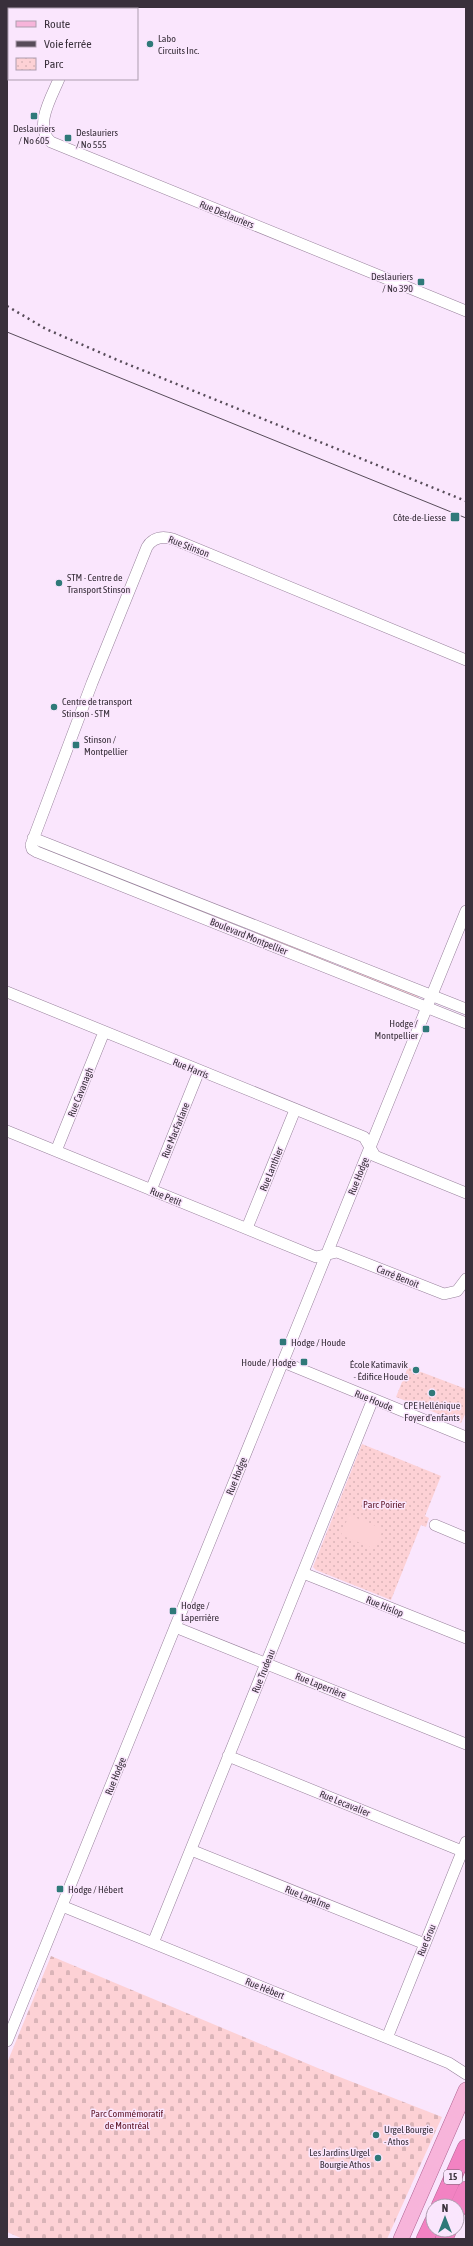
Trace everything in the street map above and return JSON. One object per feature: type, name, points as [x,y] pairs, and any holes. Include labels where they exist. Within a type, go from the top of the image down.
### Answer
[{"type":"highway","name":"15","points":[[444,2198],[466,2148]]},
{"type":"main road","points":[[404,2237],[466,2090]]},
{"type":"street","name":"Rue Deslauriers","points":[[59,80],[44,123],[45,136],[54,143],[466,311]]},
{"type":"street","name":"Rue Stinson","points":[[32,843],[92,683],[147,547],[157,538],[165,537],[173,539],[466,660]]},
{"type":"street","name":"Boulevard Montpellier","points":[[32,843],[466,1009]]},
{"type":"street","name":"Boulevard Montpellier","points":[[32,843],[466,1023]]},
{"type":"street","name":"Rue Hodge","points":[[7,2041],[466,912]]},
{"type":"street","name":"Rue Harris","points":[[7,992],[364,1138],[370,1148]]},
{"type":"street","name":"Rue Cavanagh","points":[[56,1151],[104,1032]]},
{"type":"street","name":"Rue MacFarlane","points":[[151,1190],[200,1071]]},
{"type":"street","name":"Rue Lanthier","points":[[247,1228],[295,1110]]},
{"type":"street","name":"Rue Petit","points":[[7,1131],[316,1257],[326,1254]]},
{"type":"street","points":[[370,1148],[375,1156],[466,1193]]},
{"type":"street","name":"Carré Benoit","points":[[326,1254],[338,1252],[441,1293],[457,1290],[466,1279]]},
{"type":"street","name":"Rue Houde","points":[[283,1362],[466,1436]]},
{"type":"street","name":"Rue Trudeau","points":[[152,1943],[373,1399]]},
{"type":"street","points":[[435,1525],[466,1538]]},
{"type":"street","name":"Rue Hislop","points":[[303,1573],[466,1638]]},
{"type":"street","name":"Rue Laperrière","points":[[175,1627],[266,1662],[466,1744]]},
{"type":"street","name":"Rue Lecavalier","points":[[228,1756],[464,1846]]},
{"type":"street","name":"Rue Grou","points":[[387,2038],[464,1846]]},
{"type":"street","name":"Rue Lapalme","points":[[191,1850],[425,1944]]},
{"type":"street","name":"Rue Hébert","points":[[62,1906],[387,2038],[454,2066],[466,2074]]},
{"type":"green space","points":[[44,847],[218,915],[218,917],[233,923],[232,926],[43,849]]},
{"type":"green space","points":[[255,932],[263,935],[264,933],[344,968],[345,966],[418,996],[419,998],[254,935]]},
{"type":"green space","name":"CPE Hellénique Foyer d'enfants","points":[[408,1367],[466,1389],[466,1412],[461,1423],[396,1397]]},
{"type":"green space","name":"Parc Poirier","points":[[362,1444],[441,1476],[425,1516],[429,1518],[426,1527],[421,1525],[391,1600],[316,1570],[313,1567]]},
{"type":"green space","points":[[349,1515],[383,1529],[375,1549],[341,1535]]},
{"type":"green space","name":"Parc Commémoratif de Montréal","points":[[51,1956],[332,2074],[442,2117],[387,2239],[23,2239],[7,2232],[7,2063]]},
{"type":"tram line","points":[[7,332],[466,518]]},
{"type":"railway","points":[[7,306],[46,329],[122,362],[466,501]]},
{"type":"place","name":"Labo Circuits Inc.","points":[[150,44]]},
{"type":"place","name":"Deslauriers / No 605","points":[[34,116]]},
{"type":"place","name":"Deslauriers / No 555","points":[[68,138]]},
{"type":"place","name":"Deslauriers / No 390","points":[[421,282]]},
{"type":"place","name":"Côte-de-Liesse","points":[[455,517]]},
{"type":"place","name":"STM - Centre de Transport Stinson","points":[[59,583]]},
{"type":"place","name":"Centre de transport Stinson - STM","points":[[54,707]]},
{"type":"place","name":"Stinson / Montpellier","points":[[76,745]]},
{"type":"place","name":"Hodge / Montpellier","points":[[426,1029]]},
{"type":"place","name":"Hodge / Houde","points":[[283,1342]]},
{"type":"place","name":"Houde / Hodge","points":[[304,1362]]},
{"type":"place","name":"École Katimavik - Édifice Houde","points":[[416,1370]]},
{"type":"place","name":"CPE Hellénique Foyer d'enfants","points":[[432,1393]]},
{"type":"place","name":"Hodge / Laperrière","points":[[173,1611]]},
{"type":"place","name":"Hodge / Hébert","points":[[60,1889]]},
{"type":"place","name":"Urgel Bourgie - Athos","points":[[376,2135]]},
{"type":"place","name":"Les Jardins Urgel Bourgie Athos","points":[[378,2158]]}]
